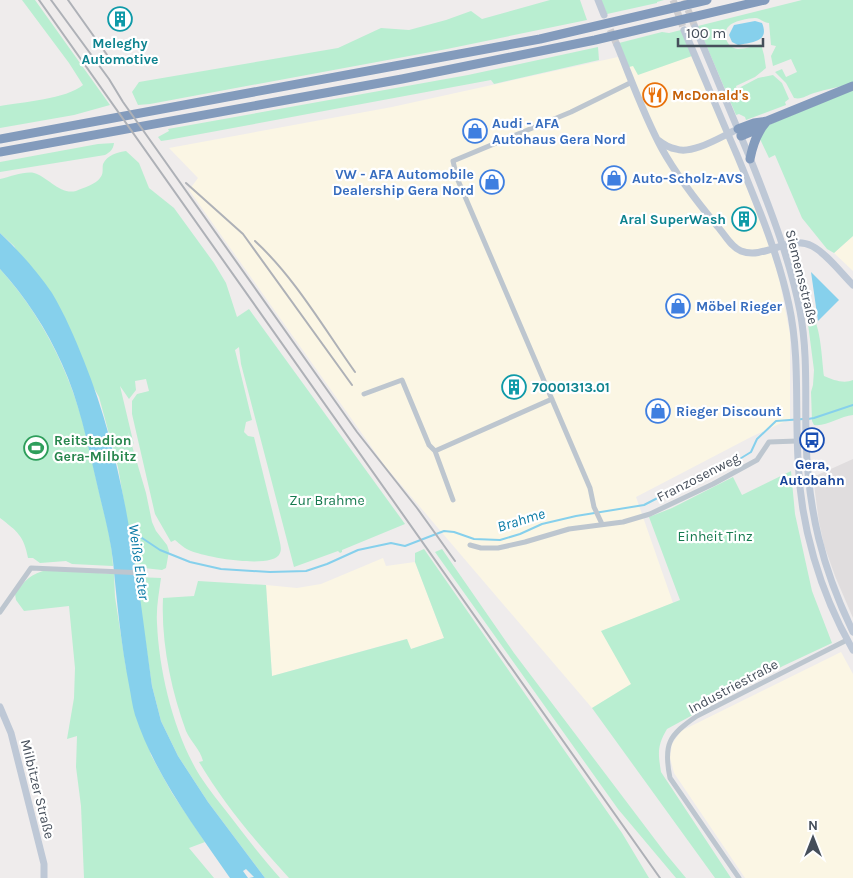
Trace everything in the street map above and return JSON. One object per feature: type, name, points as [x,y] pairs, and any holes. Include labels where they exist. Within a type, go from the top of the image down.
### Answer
[{"type":"highway","points":[[0,152],[402,79],[595,40],[765,0]]},
{"type":"highway","points":[[0,139],[407,64],[590,28],[703,1]]},
{"type":"highway","points":[[740,132],[754,123],[767,120],[853,86]]},
{"type":"highway","points":[[750,159],[755,139],[760,128],[767,120]]},
{"type":"highway","points":[[740,132],[760,128]]},
{"type":"main road","points":[[598,0],[604,15]]},
{"type":"main road","name":"Siemensstraße","points":[[695,27],[740,132],[779,234],[791,273],[803,329],[809,483],[820,545],[832,585],[853,632]]},
{"type":"main road","name":"Siemensstraße","points":[[684,30],[750,186],[774,250],[787,294],[794,330],[798,372],[797,441],[800,484],[810,544],[824,587],[853,650]]},
{"type":"main road","name":"Siemensstraße","points":[[617,45],[658,140],[674,168],[703,208],[738,249],[749,253],[774,250]]},
{"type":"main road","points":[[658,140],[675,149],[684,150],[695,148],[728,134],[740,132]]},
{"type":"main road","points":[[674,168],[675,149]]},
{"type":"main road","points":[[779,234],[814,247],[853,285]]},
{"type":"main road","points":[[774,250],[797,242]]},
{"type":"main road","points":[[797,441],[806,441]]},
{"type":"main road","name":"Milbitzer Straße","points":[[0,707],[11,732],[44,864],[44,878]]},
{"type":"street","points":[[601,522],[594,508],[590,488],[457,178],[453,161],[571,112],[632,82]]},
{"type":"street","points":[[364,394],[402,380],[429,445],[435,451],[453,500]]},
{"type":"street","points":[[435,451],[552,399]]},
{"type":"street","name":"Franzosenweg","points":[[470,545],[481,548],[498,548],[569,529],[601,522],[623,522],[646,515],[681,500],[756,460],[769,442],[797,441]]},
{"type":"street","points":[[0,612],[30,568],[145,573]]},
{"type":"street","name":"Industriestraße","points":[[739,878],[670,778],[666,760],[669,742],[679,728],[697,716],[847,640]]},
{"type":"shaded area","points":[[686,42],[727,137],[769,245],[779,278],[790,334],[790,419],[751,437],[636,497],[673,603],[602,631],[632,684],[592,708],[385,466],[189,190],[198,178],[169,148],[392,107]]},
{"type":"shaded area","points":[[853,236],[853,271],[834,253]]},
{"type":"shaded area","points":[[853,459],[853,618],[824,545],[813,477]]},
{"type":"shaded area","points":[[383,558],[386,566],[415,562],[444,638],[411,649],[406,639],[272,676],[266,585],[297,588],[321,584]]},
{"type":"shaded area","points":[[841,652],[853,674],[853,878],[745,878],[674,773],[670,758],[672,744],[681,731]]},
{"type":"green space","points":[[22,0],[35,0],[110,105],[74,115],[0,128],[0,106],[55,97],[66,94],[83,85]]},
{"type":"green space","points":[[550,0],[580,0],[587,20],[447,49],[150,104],[138,105],[132,92],[139,82],[338,48],[381,28],[409,30],[471,11],[482,19]]},
{"type":"green space","points":[[601,0],[664,0],[607,14]]},
{"type":"green space","points":[[802,0],[853,0],[853,83],[802,98],[794,98],[786,83],[775,72],[782,69],[786,77],[797,72],[791,59],[773,66],[771,56],[776,46],[771,45],[769,23],[755,18],[741,20],[731,24],[727,29],[725,36],[728,44],[738,49],[761,44],[766,68],[755,77],[736,86],[737,89],[758,78],[773,75],[782,83],[789,99],[785,102],[786,105],[746,120],[745,117],[739,114],[736,115],[698,26]]},
{"type":"green space","points":[[681,30],[692,56],[638,75],[633,66],[629,67],[619,43],[662,32],[669,33]]},
{"type":"green space","points":[[598,47],[599,60],[494,84],[491,80],[168,140],[161,141],[158,137],[169,131],[168,129],[468,75]]},
{"type":"green space","points":[[853,90],[853,236],[834,253],[827,249],[802,218],[775,155],[769,158],[760,139],[767,126]]},
{"type":"green space","points":[[114,143],[111,150],[105,155],[0,172],[0,162],[98,144]]},
{"type":"green space","name":"Zur Brahme","points":[[126,151],[139,163],[149,188],[174,208],[214,263],[226,283],[237,317],[249,309],[405,524],[342,550],[340,553],[338,551],[294,567],[241,364],[239,347],[235,350],[252,420],[246,422],[244,432],[248,436],[254,437],[279,538],[280,553],[275,558],[266,561],[238,561],[199,554],[187,549],[175,540],[171,542],[155,514],[132,414],[132,401],[137,394],[149,391],[146,379],[135,381],[136,390],[129,399],[120,386],[134,445],[128,432],[146,493],[152,522],[169,551],[166,568],[162,570],[135,567],[118,467],[99,397],[14,246],[0,233],[0,179],[22,173],[34,173],[59,188],[70,192],[76,191],[98,180],[102,175],[103,164],[107,158],[116,153]]},
{"type":"green space","name":"Reitstadion Gera-Milbitz","points":[[0,269],[14,285],[38,320],[67,376],[81,416],[107,524],[113,566],[72,564],[66,561],[40,563],[33,558],[28,558],[22,539],[0,518]]},
{"type":"green space","points":[[812,316],[819,336],[824,376],[842,382],[853,380],[853,415],[819,425],[814,425],[812,421],[811,392],[814,370],[808,318]]},
{"type":"green space","name":"Einheit Tinz","points":[[791,471],[795,514],[812,591],[832,643],[783,666],[667,729],[660,745],[661,772],[731,878],[715,878],[592,708],[631,684],[601,631],[680,600],[649,517],[672,508],[733,477],[742,495]]},
{"type":"green space","points":[[424,549],[622,833],[649,878],[289,878],[253,837],[219,793],[199,762],[203,761],[202,757],[186,731],[176,699],[165,649],[163,598],[194,596],[198,581],[266,585],[272,676],[407,639],[411,649],[444,638],[415,562],[415,553]]},
{"type":"green space","points":[[442,549],[514,653],[686,878],[676,878],[618,809],[435,552]]},
{"type":"green space","points":[[48,570],[114,574],[115,597],[126,668],[151,755],[172,793],[205,842],[189,848],[214,878],[84,878],[81,806],[76,767],[77,736],[67,739],[74,698],[75,668],[69,606],[24,611],[16,600],[15,594],[28,578]]},
{"type":"green space","points":[[136,577],[161,578],[157,617],[161,662],[175,722],[191,759],[211,791],[280,878],[265,878],[208,802],[178,756],[161,721],[152,686]]},
{"type":"water","points":[[755,21],[762,23],[764,34],[762,38],[754,42],[738,45],[732,42],[729,35],[734,25]]},
{"type":"water","points":[[0,233],[28,262],[52,293],[73,335],[98,400],[120,481],[135,563],[152,686],[161,721],[178,756],[208,802],[265,878],[249,878],[254,877],[246,869],[243,871],[248,878],[230,878],[176,799],[143,737],[134,711],[126,670],[113,561],[106,520],[82,421],[68,378],[50,339],[27,302],[0,269]]},
{"type":"water","points":[[811,272],[839,300],[818,321]]},
{"type":"waterway","name":"Brahme","points":[[808,419],[853,405]]},
{"type":"waterway","name":"Brahme","points":[[129,533],[139,536],[160,550],[190,562],[221,569],[270,572],[306,571],[358,550],[391,543],[405,546],[444,531],[454,532],[474,539],[500,540],[520,534],[542,524],[576,516],[644,505],[704,474],[725,468],[751,452],[757,439],[776,421],[803,419]]},
{"type":"tunnel","points":[[673,0],[684,30]]},
{"type":"tunnel","points":[[684,0],[695,27]]},
{"type":"tunnel","points":[[606,20],[617,45]]},
{"type":"railway","points":[[39,0],[660,878]]},
{"type":"railway","points":[[51,0],[109,79],[123,102],[357,432],[417,508],[455,561]]},
{"type":"railway","points":[[68,0],[110,59]]},
{"type":"railway","points":[[186,183],[243,234],[352,385]]},
{"type":"railway","points":[[255,241],[296,287],[355,372]]},
{"type":"place","name":"Meleghy Automotive","points":[[120,19]]},
{"type":"place","name":"McDonald's","points":[[655,95]]},
{"type":"place","name":"Audi - AFA Autohaus Gera Nord","points":[[475,131]]},
{"type":"place","name":"Auto-Scholz-AVS","points":[[614,178]]},
{"type":"place","name":"VW - AFA Automobile Dealership Gera Nord","points":[[492,182]]},
{"type":"place","name":"Aral SuperWash","points":[[744,219]]},
{"type":"place","name":"Möbel Rieger","points":[[678,306]]},
{"type":"place","name":"70001313.01","points":[[514,387]]},
{"type":"place","name":"Rieger Discount","points":[[658,411]]},
{"type":"place","name":"Gera, Autobahn","points":[[812,440]]},
{"type":"place","name":"Reitstadion Gera-Milbitz","points":[[36,448]]},
{"type":"water label","name":"Weiße Elster","points":[[139,562]]}]
